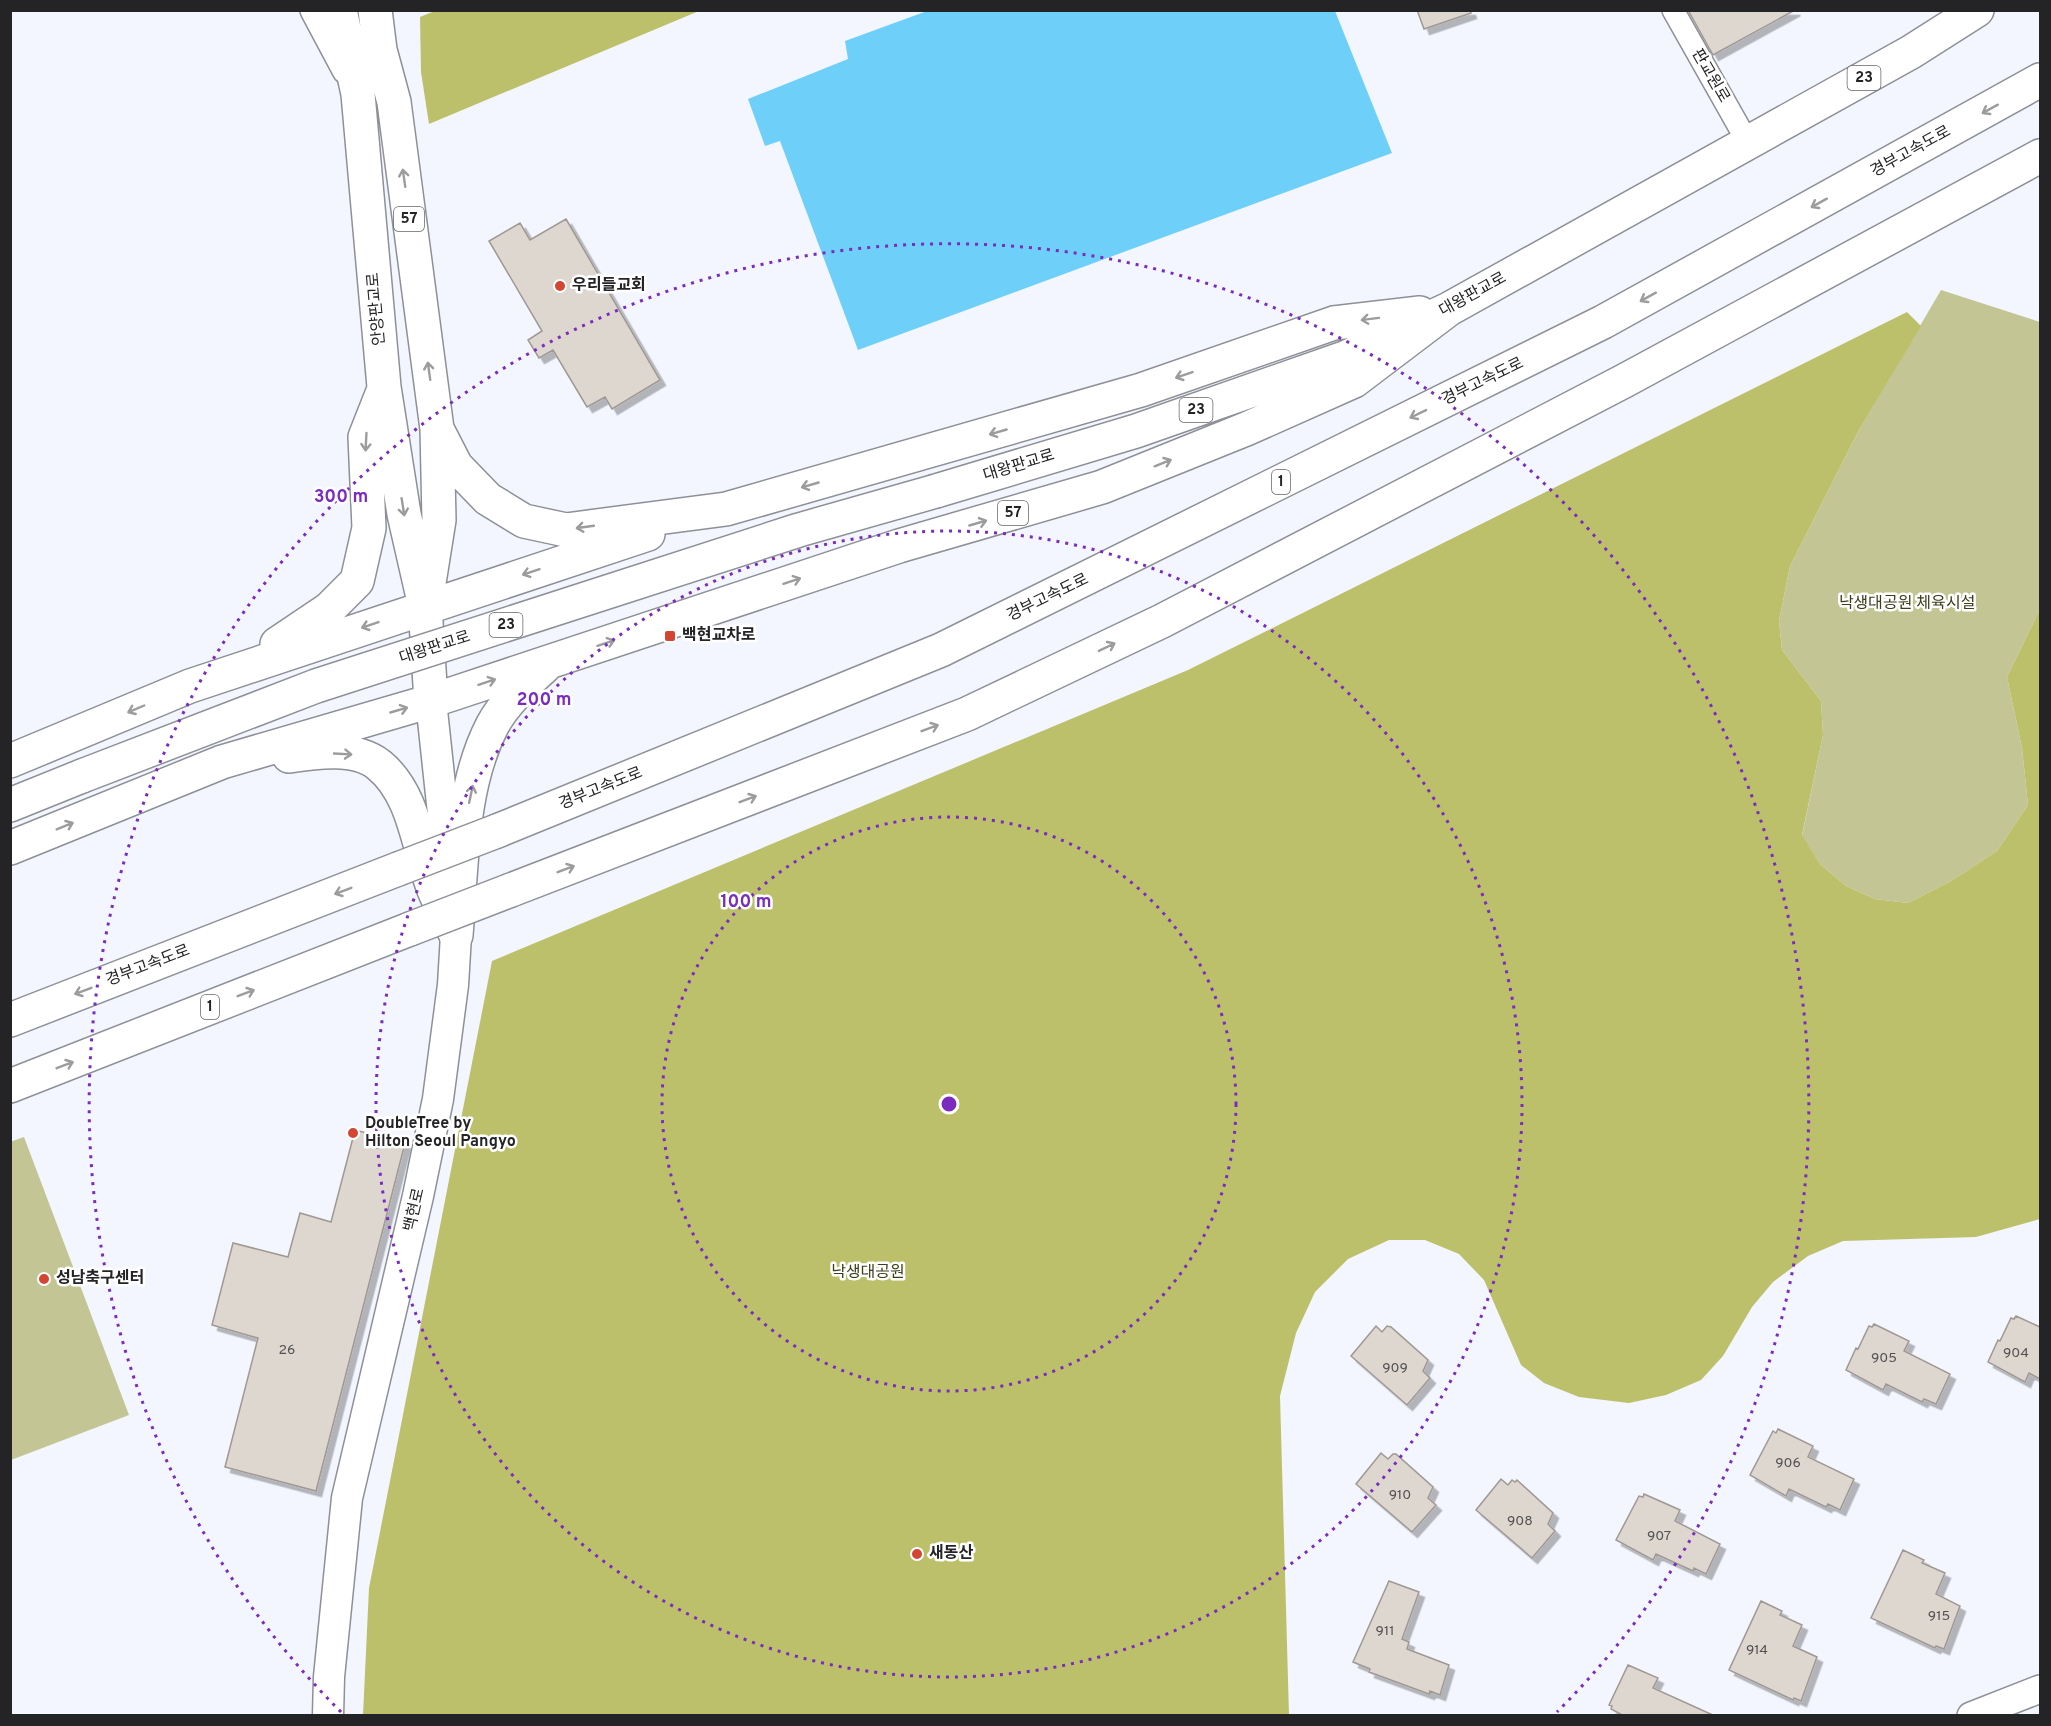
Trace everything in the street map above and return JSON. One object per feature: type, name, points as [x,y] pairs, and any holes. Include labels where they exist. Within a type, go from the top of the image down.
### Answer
[{"type":"main road","name":"안양판교로","points":[[340,10],[358,94],[384,387],[404,514],[425,606],[431,701]]},
{"type":"main road","name":"안양판교로","points":[[375,10],[380,50],[393,102],[437,429],[439,520],[425,606]]},
{"type":"main road","name":"대왕판교로","points":[[10,806],[316,686],[799,530],[1136,431],[1347,357],[1449,309],[1911,52],[1977,10]]},
{"type":"main road","name":"경부고속도로","points":[[10,1020],[497,831],[941,650],[1603,322],[2040,80]]},
{"type":"main road","name":"1","points":[[10,1086],[968,714],[1151,626],[1624,381],[2040,156]]},
{"type":"main road","name":"57","points":[[437,429],[456,466],[488,499],[524,521],[566,530],[726,509],[1141,390],[1334,323],[1449,309]]},
{"type":"main road","name":"57","points":[[431,701],[899,546],[1102,487],[1246,429],[1354,381],[1449,309]]},
{"type":"main road","points":[[10,761],[190,686],[287,639],[329,609],[357,581],[369,528],[365,437],[384,387]]},
{"type":"main road","points":[[190,686],[425,606],[726,509]]},
{"type":"main road","points":[[456,935],[466,820],[477,769],[488,736],[492,725],[516,693],[551,661]]},
{"type":"main road","points":[[10,848],[222,762],[431,701]]},
{"type":"main road","name":"백현로","points":[[328,1716],[329,1677],[347,1498],[418,1196],[438,1099],[456,935],[431,701]]},
{"type":"main road","points":[[222,762],[278,758],[313,752],[356,754],[379,764],[403,795],[434,890],[456,935]]},
{"type":"street","points":[[314,10],[358,94]]},
{"type":"street","points":[[380,50],[388,10]]},
{"type":"street","name":"판교원로","points":[[1673,10],[1748,141]]},
{"type":"street","points":[[1971,1716],[2040,1689]]},
{"type":"green space","points":[[437,10],[699,11],[429,124],[421,72],[420,17]]},
{"type":"green space","name":"낙생대공원 체육시설","points":[[1941,290],[2040,322],[2040,609],[2007,677],[2022,748],[2028,805],[1997,851],[1951,881],[1908,903],[1875,899],[1846,886],[1820,864],[1802,836],[1823,735],[1821,701],[1782,650],[1779,621],[1790,566],[1859,430]]},
{"type":"green space","name":"낙생대공원","points":[[1907,312],[1921,326],[1859,430],[1790,566],[1779,621],[1782,650],[1821,701],[1823,735],[1802,835],[1820,864],[1846,886],[1875,899],[1908,903],[1951,881],[1997,851],[2028,805],[2022,748],[2007,677],[2040,609],[2040,1219],[1976,1237],[1843,1241],[1808,1256],[1773,1282],[1752,1307],[1723,1356],[1701,1380],[1666,1395],[1629,1403],[1579,1397],[1544,1383],[1521,1365],[1484,1280],[1459,1254],[1425,1240],[1389,1240],[1348,1259],[1315,1292],[1296,1333],[1280,1396],[1289,1715],[363,1715],[369,1588],[492,961],[1188,670]]},
{"type":"green space","name":"성남축구센터","points":[[24,1137],[129,1415],[11,1460],[10,1142]]},
{"type":"water","points":[[927,11],[1335,11],[1392,153],[858,350],[780,141],[765,146],[748,99],[848,59],[845,41]]},
{"type":"building","points":[[1417,10],[1470,10],[1471,13],[1424,29]]},
{"type":"building","points":[[1688,10],[1795,10],[1713,55]]},
{"type":"building","name":"우리들교회","points":[[566,219],[660,380],[612,409],[605,397],[587,407],[553,350],[539,358],[528,340],[542,331],[489,241],[520,223],[530,240]]},
{"type":"building","points":[[355,1130],[405,1143],[316,1491],[225,1467],[258,1338],[212,1325],[233,1243],[288,1257],[300,1213],[331,1222]]},
{"type":"building","points":[[2016,1316],[2040,1327],[2040,1379],[2029,1373],[2025,1382],[1988,1362],[2011,1318],[2014,1319]]},
{"type":"building","points":[[1874,1324],[1909,1341],[1904,1351],[1950,1374],[1936,1404],[1924,1399],[1922,1402],[1886,1384],[1883,1390],[1846,1370],[1869,1326],[1872,1327]]},
{"type":"building","points":[[1376,1326],[1382,1332],[1387,1326],[1391,1327],[1428,1360],[1423,1371],[1430,1378],[1407,1405],[1351,1356]]},
{"type":"building","points":[[1778,1429],[1813,1446],[1808,1457],[1854,1479],[1840,1510],[1828,1504],[1826,1507],[1789,1489],[1786,1496],[1750,1475],[1773,1431],[1776,1433]]},
{"type":"building","points":[[1381,1453],[1388,1459],[1396,1454],[1433,1487],[1428,1498],[1436,1505],[1412,1532],[1356,1484]]},
{"type":"building","points":[[1501,1479],[1508,1485],[1512,1480],[1515,1482],[1517,1480],[1553,1513],[1548,1524],[1555,1531],[1532,1558],[1476,1510]]},
{"type":"building","points":[[1644,1494],[1680,1510],[1675,1521],[1720,1544],[1706,1574],[1694,1568],[1693,1571],[1656,1554],[1653,1560],[1616,1540],[1639,1496],[1643,1497]]},
{"type":"building","points":[[1903,1550],[1924,1560],[1922,1563],[1945,1573],[1936,1594],[1960,1606],[1944,1649],[1936,1646],[1935,1648],[1871,1618]]},
{"type":"building","points":[[1389,1581],[1419,1592],[1402,1639],[1409,1642],[1407,1649],[1449,1665],[1440,1695],[1430,1691],[1429,1694],[1369,1672],[1370,1669],[1353,1662]]},
{"type":"building","points":[[1761,1601],[1782,1611],[1780,1615],[1802,1625],[1793,1646],[1817,1657],[1801,1701],[1794,1698],[1793,1700],[1729,1670]]},
{"type":"building","points":[[1628,1665],[1658,1678],[1653,1688],[1715,1716],[1624,1716],[1611,1709],[1612,1706],[1609,1705]]},
{"type":"place","name":"우리들교회","points":[[560,286]]},
{"type":"place","name":"백현교차로","points":[[670,636]]},
{"type":"place","name":"DoubleTree by Hilton Seoul Pangyo","points":[[353,1133]]},
{"type":"place","name":"성남축구센터","points":[[44,1279]]},
{"type":"place","name":"새동산","points":[[917,1554]]}]
